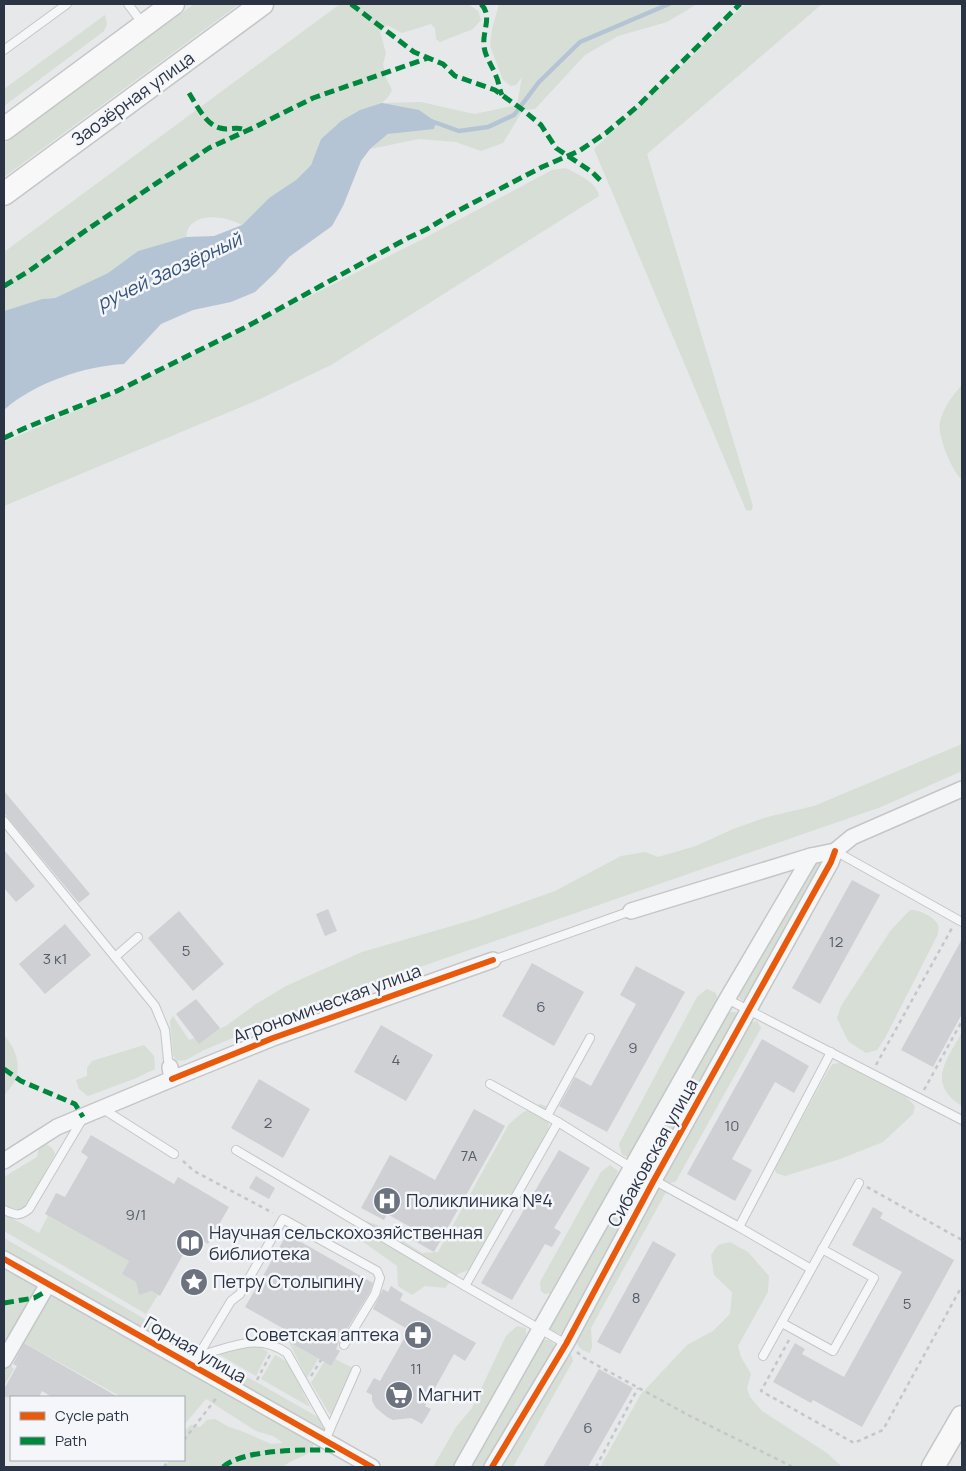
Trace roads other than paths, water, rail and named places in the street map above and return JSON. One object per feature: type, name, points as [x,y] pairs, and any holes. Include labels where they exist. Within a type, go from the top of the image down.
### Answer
[{"type":"main road","points":[[4,130],[173,4]]},
{"type":"main road","name":"Заозёрная улица","points":[[4,194],[262,4]]},
{"type":"main road","points":[[933,1467],[962,1417]]},
{"type":"street","points":[[631,911],[811,856],[835,851],[852,837],[962,788]]},
{"type":"street","name":"Сибаковская улица","points":[[492,1467],[566,1344],[654,1180],[832,862],[835,851]]},
{"type":"street","name":"Сибаковская улица","points":[[462,1467],[727,999],[811,856]]},
{"type":"street","name":"Агрономическая улица","points":[[4,1161],[57,1127],[103,1109],[171,1073],[493,960]]},
{"type":"street","name":"Горная улица","points":[[4,1260],[226,1386],[328,1435],[372,1467]]},
{"type":"street","points":[[4,1360],[48,1284]]},
{"type":"lane","points":[[4,50],[67,4]]},
{"type":"lane","points":[[128,4],[144,25]]},
{"type":"lane","points":[[4,821],[155,1006],[165,1030],[171,1073]]},
{"type":"lane","points":[[835,851],[960,920]]},
{"type":"lane","points":[[493,960],[631,911]]},
{"type":"lane","points":[[115,956],[138,937]]},
{"type":"lane","points":[[727,999],[962,1120]]},
{"type":"lane","points":[[547,1116],[590,1038]]},
{"type":"lane","points":[[739,1226],[832,1052]]},
{"type":"lane","points":[[490,1084],[558,1122],[632,1168],[739,1226],[811,1269]]},
{"type":"lane","points":[[103,1109],[174,1154]]},
{"type":"lane","points":[[4,1210],[14,1215],[21,1215],[29,1209],[84,1117]]},
{"type":"lane","points":[[465,1286],[558,1122]]},
{"type":"lane","points":[[236,1150],[566,1344]]},
{"type":"lane","points":[[763,1356],[859,1183]]},
{"type":"lane","points":[[192,1366],[231,1300],[240,1294],[283,1219],[377,1271],[380,1278],[374,1294],[344,1346]]},
{"type":"lane","points":[[782,1323],[833,1351],[874,1278],[822,1250]]},
{"type":"lane","points":[[208,1353],[248,1342],[266,1342],[276,1345],[287,1353],[306,1386],[328,1435]]},
{"type":"lane","points":[[328,1435],[356,1370]]},
{"type":"water","points":[[382,103],[419,110],[436,122],[434,129],[388,134],[370,149],[361,161],[343,206],[332,226],[289,257],[255,292],[231,302],[193,310],[161,324],[124,364],[109,365],[77,372],[45,384],[16,400],[4,410],[4,311],[42,299],[55,298],[108,273],[138,251],[186,237],[214,236],[242,225],[269,198],[296,180],[311,165],[321,139],[341,121],[360,110]]},
{"type":"waterway","name":"ручей Заозёрный","points":[[431,121],[459,131],[488,127],[514,115],[539,82],[580,42],[669,4]]},
{"type":"place","name":"Поликлиника №4","points":[[387,1201]]},
{"type":"place","name":"Научная сельскохозяйственная библиотека","points":[[190,1243]]},
{"type":"place","name":"Петру Столыпину","points":[[194,1282]]},
{"type":"place","name":"Советская аптека","points":[[418,1335]]},
{"type":"place","name":"Магнит","points":[[399,1395]]}]
